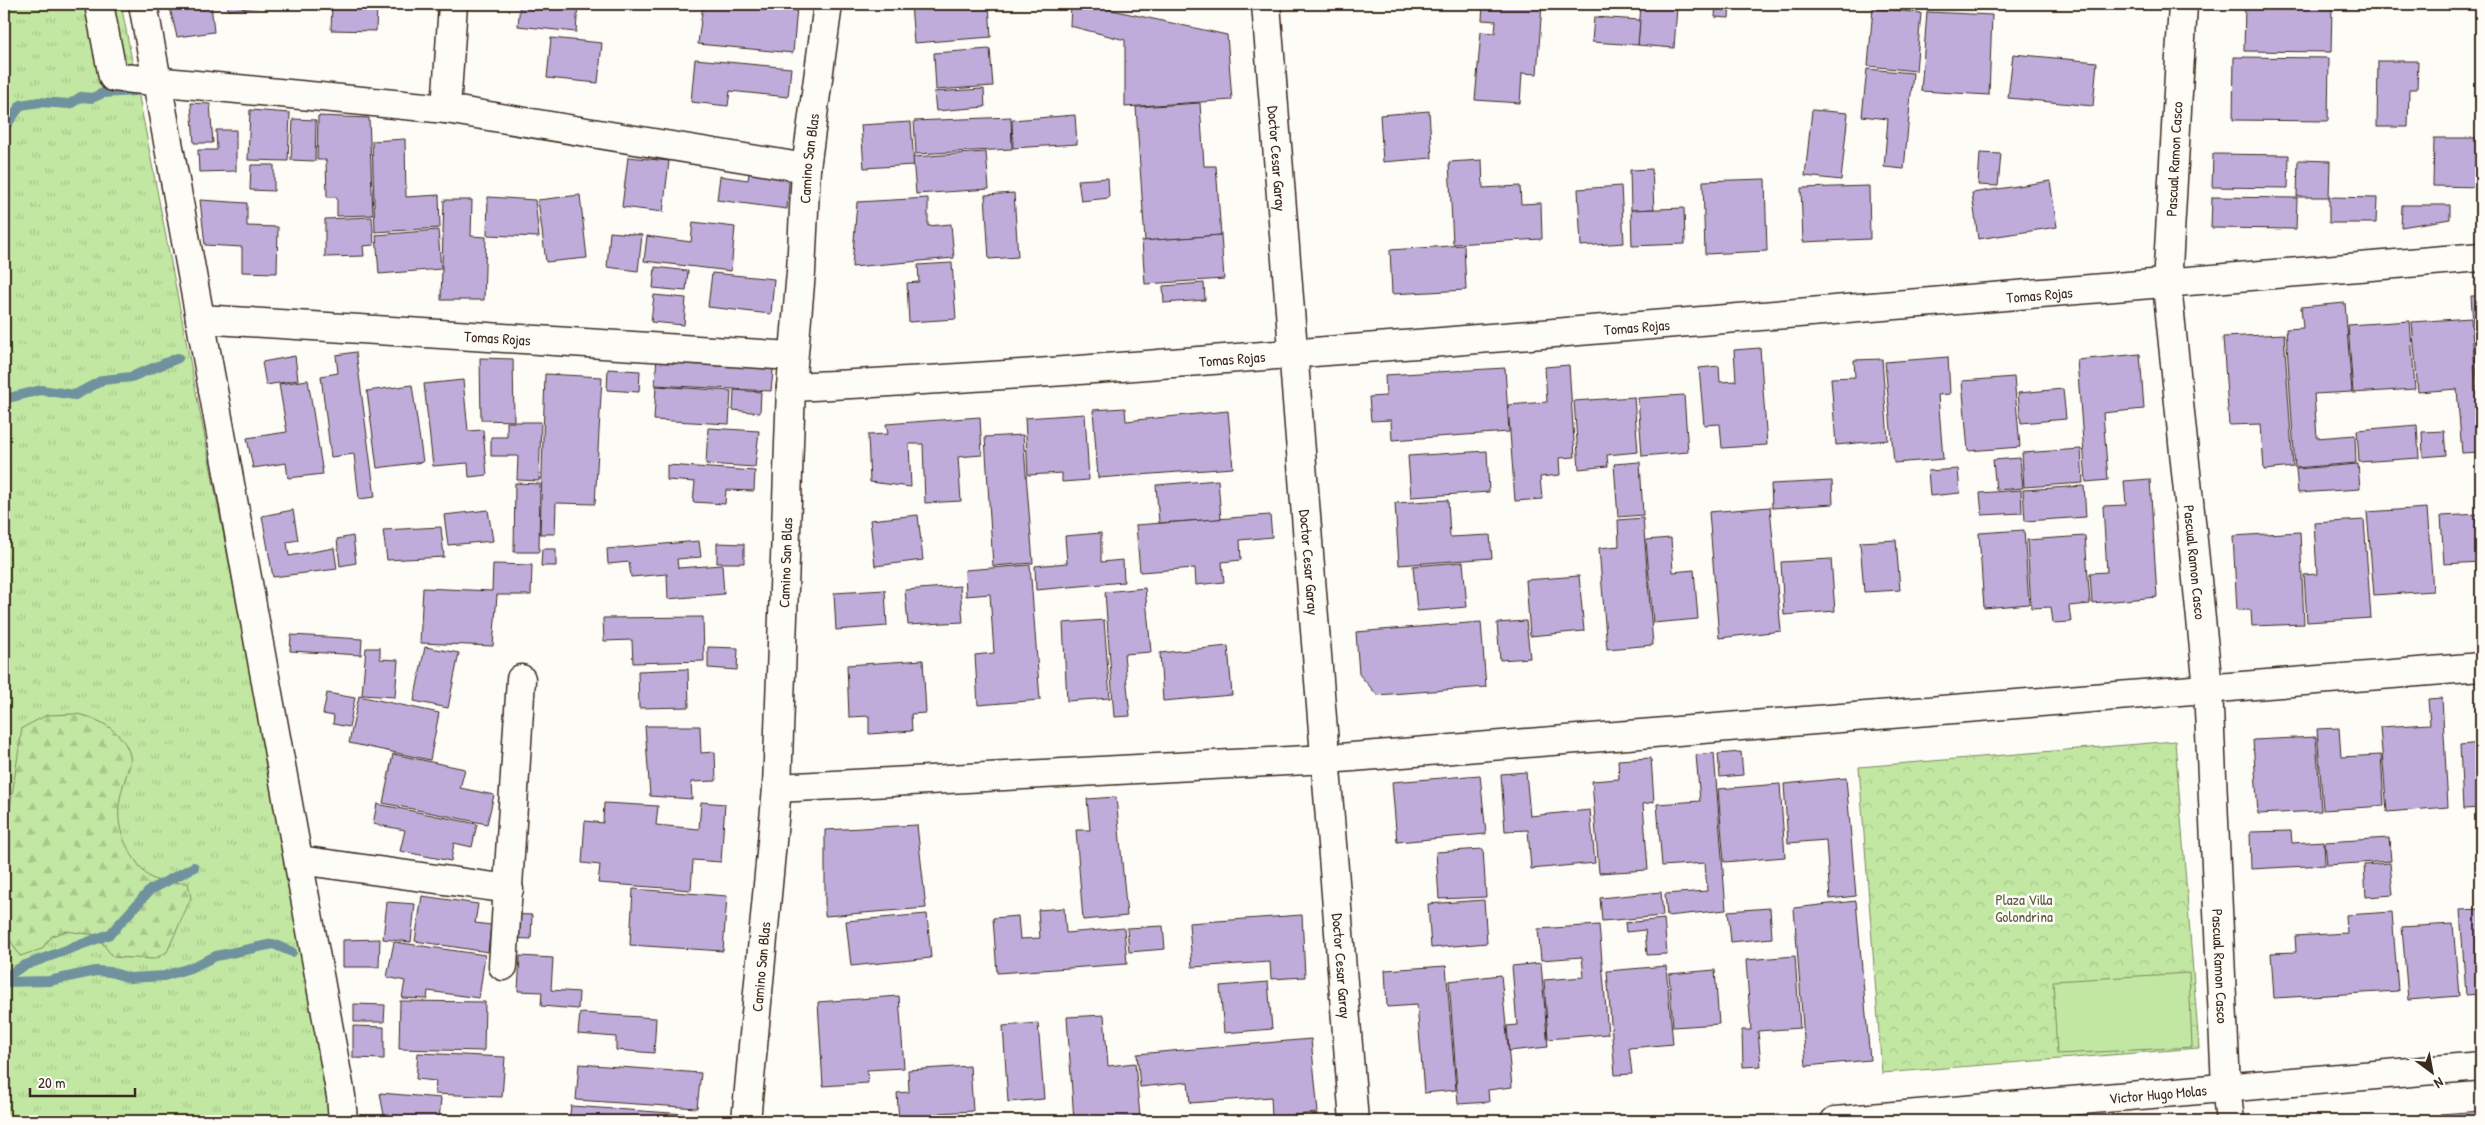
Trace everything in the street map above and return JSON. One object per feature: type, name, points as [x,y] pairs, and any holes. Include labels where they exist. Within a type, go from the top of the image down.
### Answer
[{"type":"street","points":[[99,4],[113,77],[446,109],[806,168]]},
{"type":"street","points":[[143,4],[299,860],[341,1096],[343,1121]]},
{"type":"street","points":[[446,109],[453,4]]},
{"type":"street","name":"Camino San Blas","points":[[746,1121],[777,788],[791,387],[806,168],[828,4]]},
{"type":"street","name":"Doctor Cesar Garay","points":[[1266,4],[1291,354],[1327,759],[1354,1121]]},
{"type":"street","name":"Pascual Ramon Casco","points":[[2183,4],[2167,285],[2208,688],[2226,1087],[2230,1121]]},
{"type":"street","name":"Tomas Rojas","points":[[791,387],[902,382],[1291,354],[2167,285],[2481,257]]},
{"type":"street","name":"Tomas Rojas","points":[[200,319],[793,356]]},
{"type":"street","points":[[777,788],[1327,759],[2481,667]]},
{"type":"street","points":[[503,966],[521,679]]},
{"type":"street","points":[[299,860],[509,889]]},
{"type":"street","name":"Victor Hugo Molas","points":[[1835,1121],[2481,1066]]},
{"type":"green space","points":[[4,4],[121,4],[337,1121],[4,1121]]},
{"type":"green space","points":[[76,714],[93,718],[109,727],[127,747],[130,764],[120,797],[120,827],[126,845],[140,867],[155,880],[188,883],[191,898],[167,952],[154,959],[113,957],[96,935],[66,931],[52,936],[42,949],[20,956],[4,930],[4,849],[22,728],[47,715]]},
{"type":"green space","name":"Plaza Villa Golondrina","points":[[2175,741],[2199,1048],[1882,1073],[1859,767]]},
{"type":"green space","points":[[2189,973],[2192,1047],[2057,1054],[2053,981]]},
{"type":"building","points":[[169,4],[211,4],[214,32],[177,37]]},
{"type":"building","points":[[228,4],[258,4],[258,7],[228,10]]},
{"type":"building","points":[[332,4],[377,4],[376,31],[331,30]]},
{"type":"building","points":[[520,4],[578,4],[576,32],[518,26]]},
{"type":"building","points":[[703,4],[757,4],[797,8],[793,53],[698,44]]},
{"type":"building","points":[[911,4],[989,4],[991,37],[914,43]]},
{"type":"building","points":[[1071,4],[1084,4],[1227,35],[1232,100],[1125,107],[1125,40],[1070,26]]},
{"type":"building","points":[[1483,4],[1542,4],[1537,74],[1522,73],[1520,103],[1475,100],[1481,32],[1495,33],[1496,21],[1482,20]]},
{"type":"building","points":[[1716,4],[1730,4],[1729,18],[1715,17]]},
{"type":"building","points":[[2288,4],[2337,4],[2337,6]]},
{"type":"building","points":[[1641,5],[1677,7],[1674,48],[1638,45]]},
{"type":"building","points":[[2245,5],[2332,6],[2331,52],[2244,51]]},
{"type":"building","points":[[1873,8],[1921,13],[1916,71],[1868,66]]},
{"type":"building","points":[[1927,12],[1992,15],[1989,95],[1921,91]]},
{"type":"building","points":[[1594,17],[1640,20],[1638,45],[1592,42]]},
{"type":"building","points":[[551,38],[602,43],[598,83],[547,78]]},
{"type":"building","points":[[990,49],[993,86],[936,90],[934,53]]},
{"type":"building","points":[[2013,54],[2097,62],[2093,106],[2008,98]]},
{"type":"building","points":[[2234,57],[2329,58],[2328,121],[2233,120]]},
{"type":"building","points":[[695,59],[791,68],[788,97],[730,91],[728,106],[691,102]]},
{"type":"building","points":[[2378,61],[2418,61],[2417,89],[2409,89],[2408,127],[2377,127]]},
{"type":"building","points":[[1867,69],[1913,73],[1904,169],[1884,167],[1888,119],[1862,116]]},
{"type":"building","points":[[984,89],[985,107],[936,111],[934,92]]},
{"type":"building","points":[[191,103],[210,104],[213,143],[194,143]]},
{"type":"building","points":[[1200,103],[1204,166],[1216,166],[1221,235],[1145,241],[1136,107]]},
{"type":"building","points":[[250,110],[290,113],[288,161],[248,160]]},
{"type":"building","points":[[1812,110],[1848,113],[1841,180],[1805,176]]},
{"type":"building","points":[[1429,111],[1432,158],[1383,162],[1380,115]]},
{"type":"building","points":[[1075,115],[1077,144],[1013,148],[1012,120]]},
{"type":"building","points":[[318,116],[369,118],[373,215],[337,216],[337,197],[327,197],[326,160],[317,160]]},
{"type":"building","points":[[1011,117],[1012,149],[916,154],[914,121]]},
{"type":"building","points":[[293,119],[316,120],[315,161],[291,160]]},
{"type":"building","points":[[911,122],[914,165],[864,168],[861,125]]},
{"type":"building","points":[[216,130],[236,130],[236,171],[199,172],[198,150],[217,150]]},
{"type":"building","points":[[2434,138],[2481,138],[2481,187],[2433,186]]},
{"type":"building","points":[[405,139],[406,197],[439,195],[440,228],[375,232],[372,141]]},
{"type":"building","points":[[986,152],[989,189],[916,194],[913,157]]},
{"type":"building","points":[[1980,153],[2001,154],[1998,186],[1978,185]]},
{"type":"building","points":[[2213,154],[2289,155],[2288,188],[2212,187]]},
{"type":"building","points":[[628,157],[669,161],[663,212],[622,207]]},
{"type":"building","points":[[1482,160],[1483,188],[1520,186],[1521,204],[1541,203],[1542,239],[1453,244],[1449,162]]},
{"type":"building","points":[[2298,160],[2330,161],[2329,197],[2297,197]]},
{"type":"building","points":[[251,165],[274,165],[274,191],[250,190]]},
{"type":"building","points":[[750,167],[790,172],[787,209],[717,200],[720,176],[748,180]]},
{"type":"building","points":[[1652,169],[1654,209],[1631,210],[1630,170]]},
{"type":"building","points":[[1108,178],[1109,198],[1081,201],[1078,180]]},
{"type":"building","points":[[1765,179],[1767,251],[1705,254],[1703,181]]},
{"type":"building","points":[[2050,181],[2057,227],[1978,239],[1972,193]]},
{"type":"building","points":[[1621,186],[1624,243],[1581,246],[1578,189]]},
{"type":"building","points":[[1869,186],[1870,239],[1803,242],[1801,188]]},
{"type":"building","points":[[1014,193],[1018,257],[989,259],[985,195]]},
{"type":"building","points":[[580,195],[587,258],[546,262],[538,200]]},
{"type":"building","points":[[488,197],[535,200],[539,237],[487,235]]},
{"type":"building","points":[[2212,197],[2297,198],[2296,229],[2211,228]]},
{"type":"building","points":[[2329,197],[2377,198],[2376,223],[2329,223]]},
{"type":"building","points":[[928,198],[928,226],[951,224],[954,258],[852,267],[857,202]]},
{"type":"building","points":[[200,200],[247,203],[247,226],[278,227],[277,273],[242,272],[242,247],[205,245]]},
{"type":"building","points":[[444,200],[472,200],[471,236],[486,237],[484,300],[441,300]]},
{"type":"building","points":[[2402,205],[2450,205],[2450,219],[2401,227]]},
{"type":"building","points":[[1684,208],[1685,244],[1632,246],[1631,210]]},
{"type":"building","points":[[372,217],[374,245],[363,246],[364,256],[325,257],[325,219]]},
{"type":"building","points":[[693,222],[735,227],[731,271],[644,261],[647,236],[691,242]]},
{"type":"building","points":[[438,230],[441,269],[379,274],[376,235]]},
{"type":"building","points":[[610,232],[642,235],[638,271],[607,267]]},
{"type":"building","points":[[1221,235],[1224,279],[1145,284],[1142,241]]},
{"type":"building","points":[[1464,245],[1466,290],[1392,294],[1390,250]]},
{"type":"building","points":[[952,263],[956,319],[909,322],[907,283],[919,282],[918,265]]},
{"type":"building","points":[[655,267],[688,271],[686,291],[653,288]]},
{"type":"building","points":[[712,273],[774,279],[771,314],[708,307]]},
{"type":"building","points":[[1204,283],[1205,300],[1164,303],[1163,286]]},
{"type":"building","points":[[654,295],[686,298],[684,325],[651,322]]},
{"type":"building","points":[[2471,296],[2481,296],[2481,389],[2478,390]]},
{"type":"building","points":[[2345,303],[2352,392],[2314,394],[2317,438],[2355,435],[2356,463],[2295,468],[2286,329],[2303,328],[2301,307]]},
{"type":"building","points":[[2471,318],[2481,452],[2462,453],[2457,389],[2418,392],[2412,322]]},
{"type":"building","points":[[2410,321],[2415,389],[2353,393],[2348,325]]},
{"type":"building","points":[[2284,334],[2293,467],[2264,470],[2261,424],[2229,425],[2223,337]]},
{"type":"building","points":[[1760,348],[1767,445],[1722,448],[1720,424],[1704,425],[1699,368],[1719,366],[1720,382],[1736,381],[1734,350]]},
{"type":"building","points":[[356,352],[375,497],[359,499],[354,454],[331,457],[321,376],[338,373],[336,355]]},
{"type":"building","points":[[2140,354],[2144,409],[2103,413],[2108,480],[2086,482],[2077,360]]},
{"type":"building","points":[[657,355],[774,362],[771,391],[655,385]]},
{"type":"building","points":[[295,356],[298,380],[266,385],[262,362]]},
{"type":"building","points":[[1948,357],[1950,394],[1938,395],[1943,459],[1894,463],[1885,362]]},
{"type":"building","points":[[480,358],[513,359],[514,421],[481,420]]},
{"type":"building","points":[[1882,359],[1888,440],[1836,445],[1831,378],[1855,377],[1854,360]]},
{"type":"building","points":[[1569,365],[1575,457],[1559,458],[1560,475],[1540,477],[1542,499],[1515,501],[1508,405],[1547,402],[1545,367]]},
{"type":"building","points":[[1505,368],[1509,432],[1392,440],[1391,420],[1371,421],[1369,397],[1386,396],[1385,375]]},
{"type":"building","points":[[608,369],[640,371],[639,392],[607,390]]},
{"type":"building","points":[[545,374],[602,377],[595,504],[556,503],[555,534],[540,534]]},
{"type":"building","points":[[2014,377],[2020,447],[1968,451],[1962,381]]},
{"type":"building","points":[[308,380],[323,474],[288,478],[286,463],[253,468],[247,438],[287,432],[279,384]]},
{"type":"building","points":[[463,380],[468,431],[483,430],[487,475],[469,477],[468,463],[433,466],[424,384]]},
{"type":"building","points":[[412,385],[423,462],[377,468],[367,391]]},
{"type":"building","points":[[656,386],[731,391],[729,424],[654,420]]},
{"type":"building","points":[[2063,389],[2066,419],[2021,423],[2018,393]]},
{"type":"building","points":[[734,390],[761,392],[760,413],[733,410]]},
{"type":"building","points":[[1684,395],[1688,452],[1642,456],[1638,398]]},
{"type":"building","points":[[1634,397],[1638,452],[1607,455],[1608,466],[1579,469],[1574,401]]},
{"type":"building","points":[[1125,408],[1126,421],[1228,411],[1233,468],[1098,478],[1093,410]]},
{"type":"building","points":[[1085,414],[1089,480],[1062,482],[1062,473],[1028,475],[1025,418]]},
{"type":"building","points":[[980,417],[982,455],[958,457],[961,501],[925,503],[923,444],[909,444],[911,487],[870,482],[868,435],[888,434],[886,424]]},
{"type":"building","points":[[507,422],[541,422],[539,481],[517,480],[518,456],[491,456],[491,437],[507,437]]},
{"type":"building","points":[[2417,425],[2419,458],[2359,462],[2357,430]]},
{"type":"building","points":[[708,428],[759,431],[755,467],[706,464]]},
{"type":"building","points":[[2444,431],[2446,455],[2423,457],[2422,432]]},
{"type":"building","points":[[1023,435],[1033,563],[993,566],[985,437]]},
{"type":"building","points":[[2081,449],[2083,483],[2024,487],[2022,453]]},
{"type":"building","points":[[1487,451],[1489,492],[1411,497],[1408,456]]},
{"type":"building","points":[[2020,458],[2023,488],[1996,490],[1993,460]]},
{"type":"building","points":[[1640,462],[1643,515],[1618,517],[1614,464]]},
{"type":"building","points":[[2358,464],[2360,489],[2298,493],[2296,469]]},
{"type":"building","points":[[667,465],[755,471],[754,491],[726,490],[725,504],[693,502],[695,482],[667,480]]},
{"type":"building","points":[[1958,469],[1960,493],[1930,496],[1928,471]]},
{"type":"building","points":[[2150,479],[2157,597],[2092,603],[2090,573],[2107,572],[2103,506],[2126,505],[2124,481]]},
{"type":"building","points":[[1218,480],[1221,519],[1159,523],[1156,485]]},
{"type":"building","points":[[1832,481],[1833,504],[1772,508],[1771,484]]},
{"type":"building","points":[[515,483],[540,484],[539,552],[514,552]]},
{"type":"building","points":[[2084,486],[2086,517],[2025,521],[2023,490]]},
{"type":"building","points":[[2021,490],[2022,513],[1982,515],[1980,493]]},
{"type":"building","points":[[1448,500],[1450,537],[1490,535],[1492,558],[1399,565],[1395,503]]},
{"type":"building","points":[[1770,507],[1781,631],[1719,638],[1709,512]]},
{"type":"building","points":[[2427,508],[2433,591],[2374,595],[2367,512]]},
{"type":"building","points":[[293,510],[298,540],[287,542],[289,556],[334,548],[337,569],[273,577],[262,516]]},
{"type":"building","points":[[488,510],[493,541],[448,545],[444,515]]},
{"type":"building","points":[[2481,514],[2481,562],[2444,564],[2441,516]]},
{"type":"building","points":[[918,515],[923,560],[875,566],[870,520]]},
{"type":"building","points":[[1270,515],[1272,537],[1240,540],[1241,560],[1222,562],[1224,582],[1196,585],[1195,568],[1140,572],[1136,525]]},
{"type":"building","points":[[1643,518],[1653,645],[1607,649],[1599,548],[1619,546],[1618,520]]},
{"type":"building","points":[[2364,520],[2371,618],[2307,622],[2304,575],[2317,574],[2314,523]]},
{"type":"building","points":[[441,527],[444,557],[387,560],[383,530]]},
{"type":"building","points":[[2024,530],[2029,604],[1984,608],[1979,533]]},
{"type":"building","points":[[2300,532],[2304,624],[2252,626],[2251,610],[2237,610],[2233,536]]},
{"type":"building","points":[[1101,533],[1101,562],[1123,560],[1124,582],[1036,590],[1035,566],[1067,563],[1065,536]]},
{"type":"building","points":[[353,536],[356,563],[340,566],[337,539]]},
{"type":"building","points":[[2085,536],[2090,604],[2069,606],[2071,622],[2053,623],[2051,607],[2031,608],[2027,540]]},
{"type":"building","points":[[1671,538],[1673,572],[1694,570],[1698,619],[1653,623],[1646,540]]},
{"type":"building","points":[[1896,540],[1900,590],[1864,592],[1860,542]]},
{"type":"building","points":[[699,541],[701,557],[677,559],[678,568],[722,565],[724,594],[668,599],[667,574],[631,577],[629,562],[608,564],[607,549]]},
{"type":"building","points":[[717,543],[744,544],[744,563],[717,563]]},
{"type":"building","points":[[542,549],[556,549],[556,566],[541,566]]},
{"type":"building","points":[[1831,559],[1835,611],[1784,615],[1781,562]]},
{"type":"building","points":[[1463,562],[1467,607],[1417,611],[1413,566]]},
{"type":"building","points":[[493,564],[532,565],[531,595],[497,595],[493,646],[420,643],[423,588],[492,591]]},
{"type":"building","points":[[1030,565],[1040,700],[978,705],[975,655],[994,653],[990,594],[966,596],[965,570]]},
{"type":"building","points":[[1579,576],[1584,631],[1530,636],[1526,580]]},
{"type":"building","points":[[960,586],[963,622],[908,625],[905,590]]},
{"type":"building","points":[[1145,588],[1151,652],[1124,654],[1130,716],[1114,717],[1105,592]]},
{"type":"building","points":[[885,590],[887,626],[836,630],[834,593]]},
{"type":"building","points":[[703,617],[704,661],[633,663],[632,640],[604,641],[603,618]]},
{"type":"building","points":[[1104,620],[1110,698],[1067,701],[1063,623]]},
{"type":"building","points":[[1526,621],[1530,658],[1500,660],[1497,623]]},
{"type":"building","points":[[1481,622],[1486,687],[1377,695],[1359,674],[1356,632]]},
{"type":"building","points":[[291,635],[362,639],[361,655],[290,651]]},
{"type":"building","points":[[1228,646],[1232,695],[1163,701],[1160,653]]},
{"type":"building","points":[[425,647],[459,653],[448,708],[414,701]]},
{"type":"building","points":[[708,647],[738,648],[737,670],[708,668]]},
{"type":"building","points":[[366,648],[380,648],[380,659],[398,660],[395,697],[362,695]]},
{"type":"building","points":[[923,660],[926,713],[911,714],[912,731],[869,734],[869,716],[849,717],[847,665]]},
{"type":"building","points":[[688,669],[689,707],[639,708],[638,671]]},
{"type":"building","points":[[327,693],[355,698],[349,727],[333,724],[334,716],[323,714]]},
{"type":"building","points":[[359,696],[439,713],[430,760],[349,743]]},
{"type":"building","points":[[2442,698],[2448,807],[2387,812],[2380,727],[2430,724],[2428,699]]},
{"type":"building","points":[[645,726],[700,726],[701,753],[715,752],[716,781],[691,782],[692,799],[650,796]]},
{"type":"building","points":[[2339,728],[2341,757],[2381,755],[2384,806],[2323,810],[2317,729]]},
{"type":"building","points":[[2316,737],[2321,811],[2258,814],[2253,740]]},
{"type":"building","points":[[2481,743],[2481,808],[2463,809],[2460,745]]},
{"type":"building","points":[[1741,752],[1743,775],[1720,777],[1718,754]]},
{"type":"building","points":[[1714,753],[1726,910],[1667,916],[1665,894],[1707,891],[1705,863],[1662,866],[1657,804],[1700,801],[1696,755]]},
{"type":"building","points":[[393,754],[465,769],[460,788],[494,795],[487,824],[383,803]]},
{"type":"building","points":[[1651,758],[1654,802],[1643,804],[1648,870],[1599,873],[1592,781],[1619,779],[1618,760]]},
{"type":"building","points":[[1526,772],[1530,816],[1590,810],[1595,863],[1531,869],[1528,830],[1505,831],[1501,774]]},
{"type":"building","points":[[1480,775],[1486,834],[1397,842],[1392,782]]},
{"type":"building","points":[[1846,778],[1856,896],[1830,899],[1826,840],[1788,843],[1784,784]]},
{"type":"building","points":[[1780,784],[1785,857],[1724,862],[1718,789]]},
{"type":"building","points":[[1116,797],[1127,916],[1083,920],[1076,830],[1090,830],[1087,799]]},
{"type":"building","points":[[701,802],[725,804],[721,862],[693,860],[691,890],[598,883],[600,865],[582,863],[585,821],[603,823],[604,803],[658,806],[656,825],[699,829]]},
{"type":"building","points":[[377,804],[477,824],[472,847],[454,843],[451,861],[400,851],[405,830],[373,824]]},
{"type":"building","points":[[917,825],[926,908],[825,916],[825,830]]},
{"type":"building","points":[[2291,831],[2292,843],[2324,841],[2325,865],[2251,869],[2250,832]]},
{"type":"building","points":[[2389,838],[2391,861],[2327,865],[2325,842]]},
{"type":"building","points":[[1483,849],[1486,897],[1439,899],[1436,852]]},
{"type":"building","points":[[2390,863],[2393,895],[2366,897],[2364,865]]},
{"type":"building","points":[[633,889],[727,896],[723,951],[630,945]]},
{"type":"building","points":[[1661,892],[1663,916],[1602,921],[1600,898]]},
{"type":"building","points":[[422,896],[478,904],[475,923],[491,925],[488,952],[415,941]]},
{"type":"building","points":[[1484,900],[1487,943],[1431,948],[1428,904]]},
{"type":"building","points":[[1856,901],[1870,1060],[1806,1066],[1794,908]]},
{"type":"building","points":[[387,902],[415,904],[411,942],[383,939]]},
{"type":"building","points":[[1064,908],[1066,933],[1124,928],[1127,964],[997,973],[993,918],[1018,916],[1020,939],[1040,938],[1038,910]]},
{"type":"building","points":[[1770,908],[1772,938],[1731,942],[1728,911]]},
{"type":"building","points":[[2481,909],[2481,994],[2466,995],[2460,910]]},
{"type":"building","points":[[2392,912],[2398,991],[2274,998],[2271,953],[2296,952],[2295,936],[2347,933],[2346,915]]},
{"type":"building","points":[[510,914],[532,915],[531,939],[509,938]]},
{"type":"building","points":[[927,914],[931,958],[851,966],[846,921]]},
{"type":"building","points":[[1302,915],[1305,977],[1271,979],[1270,962],[1192,967],[1189,923]]},
{"type":"building","points":[[1664,919],[1667,954],[1647,955],[1645,930],[1626,932],[1625,923]]},
{"type":"building","points":[[2453,924],[2459,996],[2408,1000],[2402,927]]},
{"type":"building","points":[[1599,925],[1608,1034],[1548,1039],[1544,980],[1584,977],[1582,957],[1541,960],[1538,929]]},
{"type":"building","points":[[1163,926],[1165,949],[1129,952],[1127,928]]},
{"type":"building","points":[[380,939],[379,967],[343,967],[343,940]]},
{"type":"building","points":[[394,942],[485,955],[479,998],[428,991],[427,999],[402,998],[405,981],[387,977]]},
{"type":"building","points":[[520,956],[553,958],[551,990],[579,992],[578,1009],[541,1006],[542,992],[518,991]]},
{"type":"building","points":[[1795,956],[1800,1028],[1758,1031],[1761,1066],[1743,1067],[1742,1030],[1751,1030],[1746,960]]},
{"type":"building","points":[[1541,963],[1548,1047],[1509,1051],[1507,1026],[1517,1025],[1512,966]]},
{"type":"building","points":[[1446,966],[1456,1090],[1424,1093],[1417,1005],[1387,1007],[1385,970]]},
{"type":"building","points":[[1666,966],[1673,1044],[1629,1048],[1632,1074],[1615,1075],[1607,971]]},
{"type":"building","points":[[1715,970],[1719,1024],[1673,1027],[1669,974]]},
{"type":"building","points":[[1501,975],[1512,1087],[1488,1090],[1489,1102],[1458,1104],[1449,981]]},
{"type":"building","points":[[1268,982],[1272,1029],[1224,1033],[1220,986]]},
{"type":"building","points":[[899,996],[904,1068],[867,1070],[868,1083],[823,1086],[818,1002]]},
{"type":"building","points":[[400,1001],[485,1002],[484,1051],[399,1049]]},
{"type":"building","points":[[354,1004],[385,1005],[384,1022],[354,1022]]},
{"type":"building","points":[[580,1013],[656,1018],[654,1053],[616,1050],[616,1037],[578,1034]]},
{"type":"building","points":[[1104,1015],[1108,1066],[1135,1063],[1140,1117],[1074,1121],[1067,1017]]},
{"type":"building","points":[[1038,1023],[1044,1099],[1008,1102],[1003,1026]]},
{"type":"building","points":[[353,1026],[384,1027],[384,1059],[353,1058]]},
{"type":"building","points":[[1311,1039],[1318,1113],[1272,1117],[1271,1097],[1190,1103],[1188,1082],[1140,1087],[1137,1054]]},
{"type":"building","points":[[418,1053],[505,1057],[502,1097],[435,1094],[436,1081],[416,1079]]},
{"type":"building","points":[[579,1064],[701,1073],[697,1108],[576,1100]]},
{"type":"building","points":[[970,1066],[973,1111],[939,1113],[940,1121],[899,1121],[897,1093],[909,1092],[908,1070]]},
{"type":"building","points":[[380,1093],[441,1098],[439,1121],[385,1121]]},
{"type":"building","points":[[571,1106],[685,1114],[685,1121],[569,1121]]},
{"type":"building","points":[[2481,1111],[2481,1121],[2440,1121],[2440,1114]]},
{"type":"waterway","points":[[4,128],[21,105],[39,102],[70,104],[81,97],[92,98],[103,93],[135,91]]},
{"type":"waterway","points":[[4,399],[41,390],[75,395],[103,380],[131,377],[178,358]]},
{"type":"waterway","points":[[4,978],[23,966],[110,934],[150,890],[194,867]]},
{"type":"waterway","points":[[4,982],[49,981],[96,971],[110,972],[130,978],[164,976],[190,968],[216,956],[273,944],[292,952]]}]
